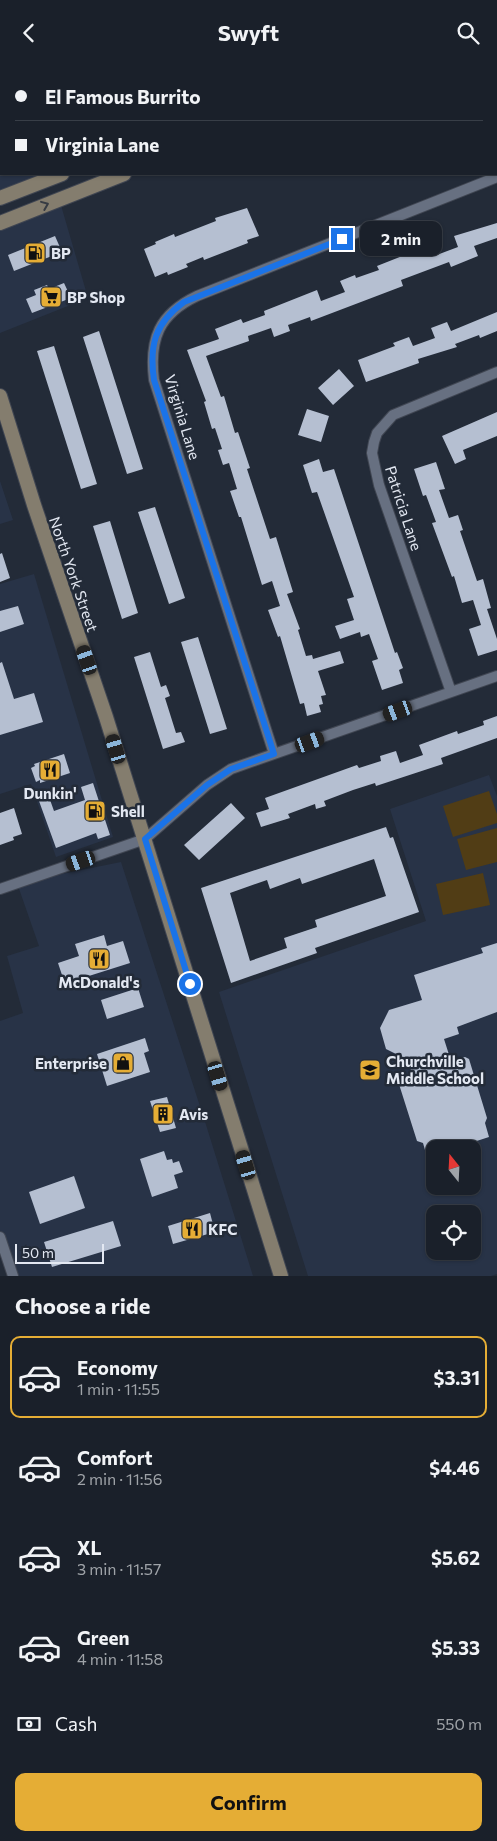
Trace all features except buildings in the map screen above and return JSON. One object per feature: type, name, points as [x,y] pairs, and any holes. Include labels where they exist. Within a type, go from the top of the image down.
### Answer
[{"type":"main road","points":[[0,198],[59,175]]},
{"type":"main road","points":[[0,223],[121,175]]},
{"type":"main road","name":"North York Street","points":[[0,396],[145,839],[281,1276]]},
{"type":"street","name":"Virginia Lane","points":[[274,754],[154,380],[152,360],[158,332],[174,310],[197,296],[497,177]]},
{"type":"street","name":"Patricia Lane","points":[[451,692],[379,485],[372,453],[374,442],[381,428],[393,415],[497,372]]},
{"type":"street","points":[[0,889],[145,839],[207,785],[231,769],[497,676]]},
{"type":"street","points":[[0,1237],[13,1276]]},
{"type":"shaded area","points":[[0,175],[44,175],[0,191]]},
{"type":"shaded area","points":[[58,195],[88,298],[0,333],[0,218]]},
{"type":"shaded area","points":[[0,481],[13,520],[0,524]]},
{"type":"shaded area","points":[[34,574],[113,837],[56,857],[31,784],[0,794],[0,584]]},
{"type":"shaded area","name":"Churchville Middle School","points":[[489,775],[497,796],[497,1274],[491,1276],[308,1276],[219,992],[426,921],[390,809]]},
{"type":"shaded area","points":[[489,791],[497,814],[497,823],[453,837],[443,806]]},
{"type":"shaded area","points":[[497,828],[497,862],[466,870],[457,839]]},
{"type":"shaded area","points":[[121,862],[253,1276],[8,1276],[0,1253],[0,1021],[23,1013],[7,956],[39,946],[17,883]]},
{"type":"shaded area","points":[[483,873],[490,905],[443,915],[436,884]]},
{"type":"place","name":"BP","points":[[35,253]]},
{"type":"place","name":"BP Shop","points":[[51,297]]},
{"type":"place","name":"Dunkin'","points":[[50,770]]},
{"type":"place","name":"Shell","points":[[95,811]]},
{"type":"place","name":"McDonald's","points":[[99,959]]},
{"type":"place","name":"Enterprise","points":[[123,1063]]},
{"type":"place","name":"Churchville Middle School","points":[[370,1070]]},
{"type":"place","name":"Avis","points":[[163,1114]]},
{"type":"place","name":"KFC","points":[[192,1229]]},
{"type":"route","points":[[190,984],[145,839],[207,785],[231,769],[274,754],[154,380],[152,360],[154,344],[164,320],[184,302],[342,239]]}]
